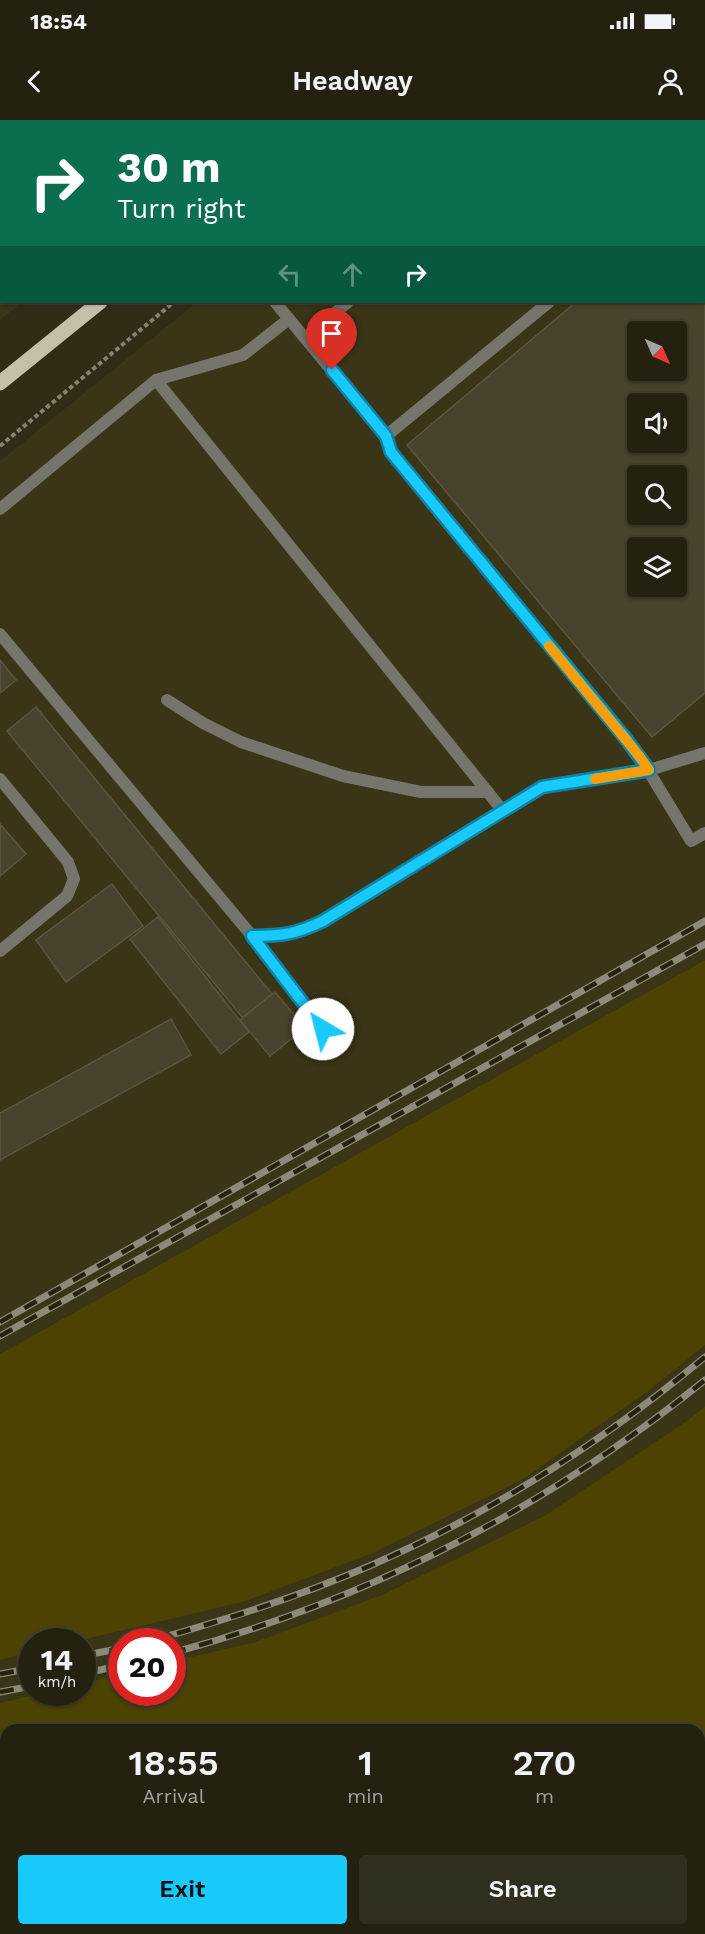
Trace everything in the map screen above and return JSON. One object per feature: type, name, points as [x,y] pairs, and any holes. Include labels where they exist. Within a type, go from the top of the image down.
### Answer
[{"type":"main road","points":[[0,383],[99,303]]},
{"type":"lane","points":[[275,303],[386,436],[391,452],[633,748],[649,770],[691,841],[705,833]]},
{"type":"lane","points":[[305,338],[347,303]]},
{"type":"lane","points":[[386,436],[548,303]]},
{"type":"lane","points":[[0,509],[156,380],[243,355],[289,319]]},
{"type":"lane","points":[[156,380],[503,811]]},
{"type":"lane","points":[[0,634],[252,936],[323,1029]]},
{"type":"lane","points":[[167,700],[203,723],[241,742],[342,776],[422,792],[488,792]]},
{"type":"lane","points":[[252,936],[281,936],[302,931],[323,921],[542,787],[649,770],[705,753]]},
{"type":"lane","points":[[0,779],[68,861],[74,879],[67,896],[0,951]]},
{"type":"path","points":[[0,446],[173,303]]},
{"type":"shaded area","points":[[0,303],[22,303],[0,320]]},
{"type":"shaded area","points":[[196,303],[705,303],[705,960],[0,1354],[0,461]]},
{"type":"shaded area","points":[[705,960],[705,1345],[651,1389],[522,1480],[371,1554],[243,1602],[133,1628],[108,1628],[108,1634],[96,1637],[96,1628],[18,1628],[18,1655],[0,1660],[0,1354]]},
{"type":"shaded area","points":[[705,1345],[705,1406],[688,1420],[544,1516],[384,1594],[255,1642],[186,1658],[186,1628],[133,1628],[243,1602],[371,1554],[522,1480],[651,1389]]},
{"type":"shaded area","points":[[705,1406],[705,1724],[0,1724],[0,1703],[18,1699],[18,1706],[96,1706],[96,1680],[108,1677],[108,1706],[186,1706],[186,1658],[255,1642],[384,1594],[544,1516],[688,1420]]},
{"type":"shaded area","points":[[108,1634],[108,1677],[96,1680],[96,1637]]},
{"type":"shaded area","points":[[18,1655],[18,1699],[0,1703],[0,1660]]},
{"type":"building","points":[[575,303],[705,303],[705,693],[652,737],[407,445]]},
{"type":"building","points":[[0,660],[16,680],[0,693]]},
{"type":"building","points":[[36,707],[272,994],[243,1018],[7,731]]},
{"type":"building","points":[[0,824],[26,854],[0,876]]},
{"type":"building","points":[[112,884],[143,926],[66,982],[36,940]]},
{"type":"building","points":[[158,917],[249,1032],[221,1054],[130,939]]},
{"type":"building","points":[[275,992],[305,1028],[270,1056],[240,1020]]},
{"type":"building","points":[[171,1019],[191,1055],[0,1160],[0,1113]]},
{"type":"railway","points":[[0,1322],[705,921]]},
{"type":"railway","points":[[0,1336],[705,944]]},
{"type":"railway","points":[[186,1630],[319,1587],[418,1544],[462,1521],[505,1498],[588,1445],[667,1388],[705,1357]]},
{"type":"railway","points":[[186,1649],[316,1606],[385,1577],[453,1544],[583,1469],[645,1426],[705,1380]]},
{"type":"railway","points":[[96,1653],[108,1651]]},
{"type":"railway","points":[[96,1671],[108,1668]]},
{"type":"railway","points":[[0,1674],[18,1671]]},
{"type":"railway","points":[[0,1692],[18,1689]]},
{"type":"slow traffic","points":[[549,646],[649,770],[595,779]]},
{"type":"route","points":[[323,1029],[252,936],[281,936],[302,931],[323,921],[542,787],[649,770],[391,452],[386,436],[332,370]]}]
